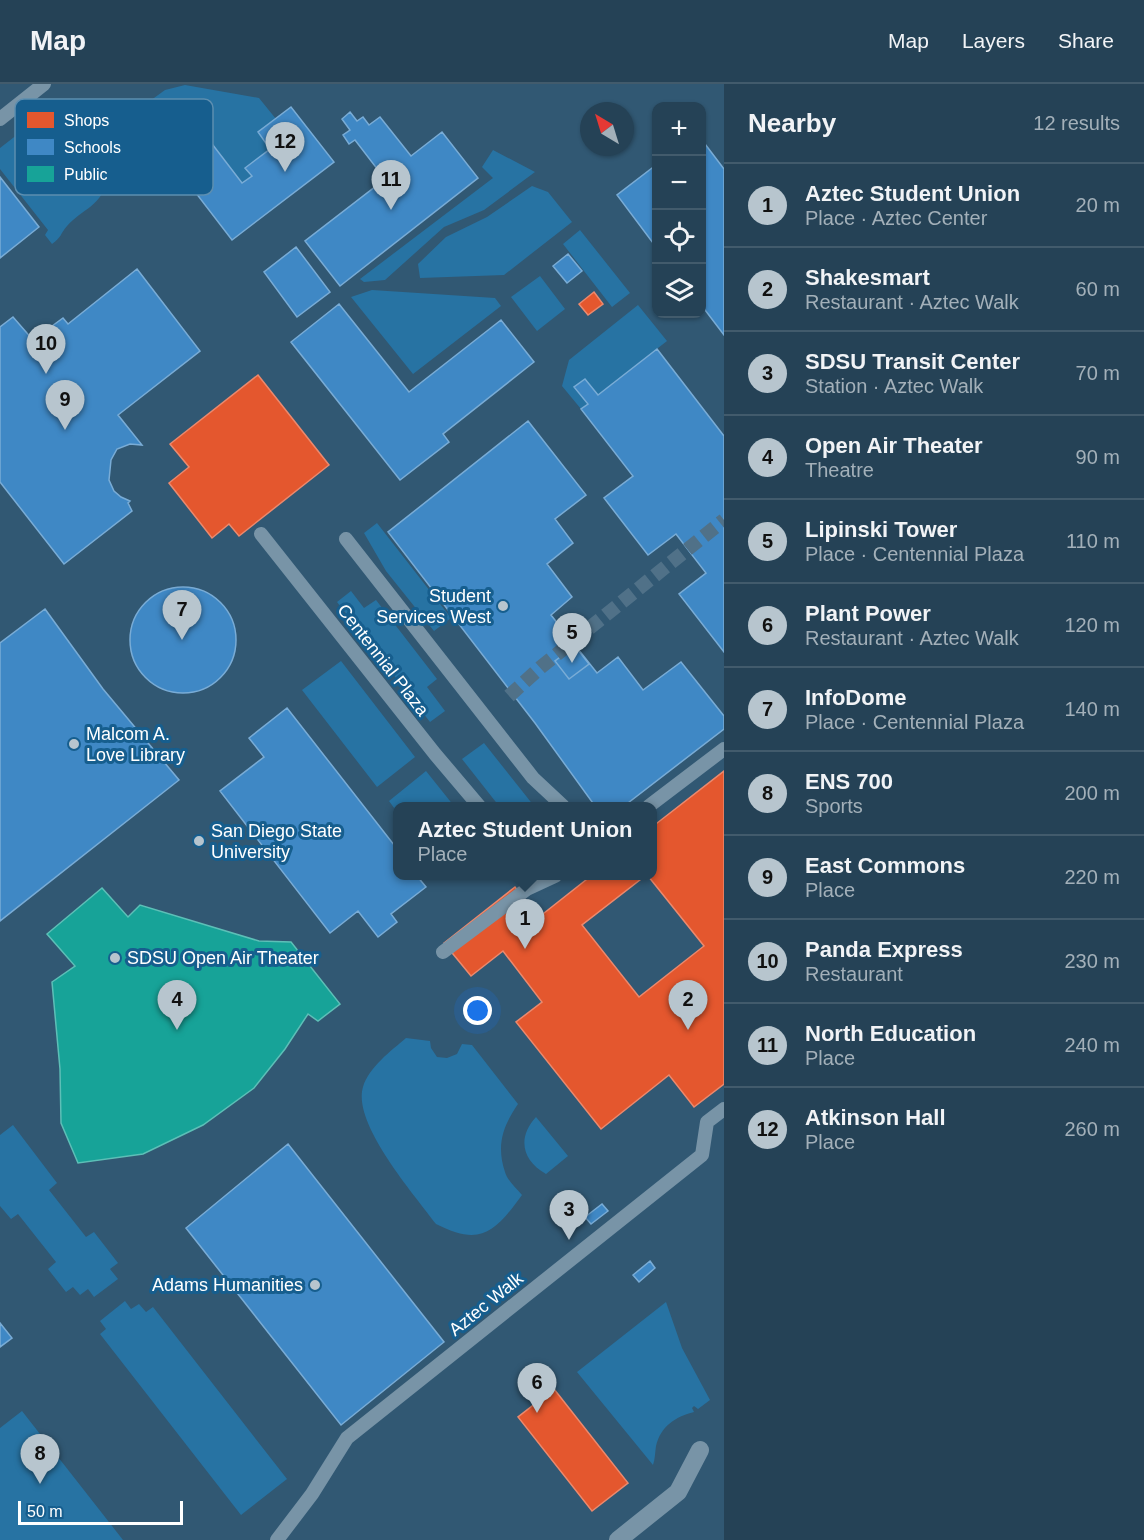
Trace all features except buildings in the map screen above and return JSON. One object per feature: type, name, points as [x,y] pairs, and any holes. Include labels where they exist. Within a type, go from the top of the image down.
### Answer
[{"type":"street","points":[[25,99],[44,84]]},
{"type":"street","points":[[0,119],[15,107]]},
{"type":"street","name":"Centennial Plaza","points":[[261,534],[474,802]]},
{"type":"street","points":[[346,539],[533,778],[558,802]]},
{"type":"street","points":[[655,802],[724,749]]},
{"type":"street","points":[[443,952],[536,880]]},
{"type":"street","name":"Aztec Walk","points":[[277,1540],[312,1494],[347,1438],[702,1155],[707,1122],[722,1111]]},
{"type":"street","points":[[618,1540],[678,1492],[700,1450]]},
{"type":"shaded area","points":[[185,85],[259,98],[276,119],[258,132],[270,149],[246,168],[252,176],[242,183],[213,145],[213,99],[153,99],[165,90]]},
{"type":"shaded area","points":[[15,136],[15,188],[0,169],[0,148]]},
{"type":"shaded area","points":[[493,150],[535,172],[484,210],[444,227],[385,280],[364,282],[360,279],[493,178],[482,167]]},
{"type":"shaded area","points":[[532,186],[548,192],[572,222],[504,275],[420,278],[418,264],[446,237],[487,217]]},
{"type":"shaded area","points":[[20,195],[101,195],[73,220],[52,244],[45,235],[48,230]]},
{"type":"shaded area","points":[[580,230],[630,293],[612,307],[563,244]]},
{"type":"shaded area","points":[[540,276],[565,309],[537,331],[511,297]]},
{"type":"shaded area","points":[[372,290],[495,298],[501,306],[413,374],[351,297]]},
{"type":"shaded area","points":[[638,305],[667,341],[598,395],[575,388],[588,404],[581,409],[562,386],[569,360]]},
{"type":"shaded area","points":[[377,523],[451,618],[434,631],[386,571],[364,533]]},
{"type":"shaded area","points":[[351,591],[364,608],[376,600],[437,679],[427,687],[445,711],[430,722],[337,602]]},
{"type":"shaded area","points":[[341,661],[415,757],[377,787],[302,690]]},
{"type":"shaded area","points":[[484,743],[531,802],[496,802],[462,759]]},
{"type":"shaded area","points":[[426,771],[451,802],[393,802],[393,806],[389,801]]},
{"type":"shaded area","points":[[406,1038],[430,1041],[431,1048],[437,1057],[447,1058],[457,1054],[462,1044],[472,1045],[518,1104],[502,1136],[501,1153],[506,1175],[522,1195],[504,1218],[486,1232],[476,1235],[465,1234],[436,1224],[401,1178],[376,1139],[367,1120],[362,1102],[366,1080],[381,1060]]},
{"type":"shaded area","points":[[536,1117],[568,1156],[546,1174],[532,1162],[525,1148],[526,1133]]},
{"type":"shaded area","points":[[13,1125],[57,1183],[49,1190],[86,1237],[94,1232],[118,1263],[110,1269],[118,1279],[94,1297],[88,1289],[80,1295],[73,1287],[66,1292],[48,1269],[56,1262],[18,1214],[11,1219],[0,1206],[0,1135]]},
{"type":"shaded area","points":[[125,1301],[131,1309],[139,1304],[146,1312],[153,1307],[287,1479],[241,1515],[100,1334],[106,1329],[100,1321]]},
{"type":"shaded area","points":[[666,1302],[682,1348],[710,1400],[698,1409],[694,1406],[692,1408],[694,1412],[675,1420],[665,1428],[658,1439],[653,1465],[577,1372]]},
{"type":"shaded area","points":[[22,1411],[123,1540],[0,1540],[0,1428]]},
{"type":"tunnel","points":[[509,696],[541,667],[724,520]]},
{"type":"place","name":"Atkinson Hall","points":[[285,172]]},
{"type":"place","name":"North Education","points":[[391,210]]},
{"type":"place","name":"Panda Express","points":[[46,374]]},
{"type":"place","name":"East Commons","points":[[65,430]]},
{"type":"place","name":"Student Services West","points":[[503,606]]},
{"type":"place","name":"InfoDome","points":[[182,640]]},
{"type":"place","name":"Lipinski Tower","points":[[572,663]]},
{"type":"place","name":"Malcom A. Love Library","points":[[74,744]]},
{"type":"place","name":"San Diego State University","points":[[199,841]]},
{"type":"place","name":"Aztec Student Union","points":[[525,949]]},
{"type":"place","name":"SDSU Open Air Theater","points":[[115,958]]},
{"type":"place","name":"Open Air Theater","points":[[177,1030]]},
{"type":"place","name":"Shakesmart","points":[[688,1030]]},
{"type":"place","name":"SDSU Transit Center","points":[[569,1240]]},
{"type":"place","name":"Adams Humanities","points":[[315,1285]]},
{"type":"place","name":"Plant Power","points":[[537,1413]]},
{"type":"place","name":"ENS 700","points":[[40,1484]]}]
